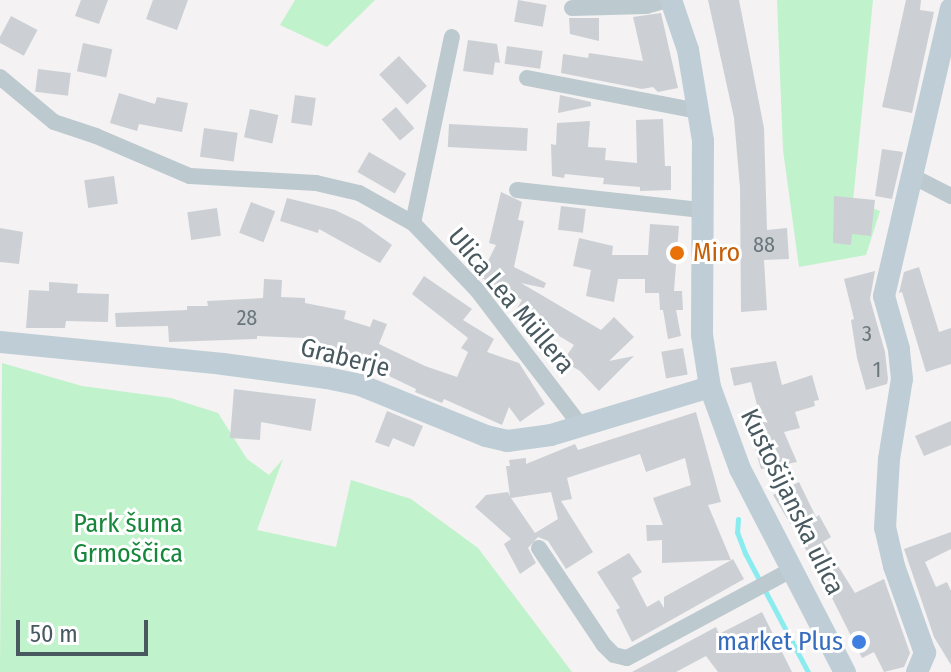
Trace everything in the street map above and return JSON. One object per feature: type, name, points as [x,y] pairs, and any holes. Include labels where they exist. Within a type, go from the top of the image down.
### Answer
[{"type":"street","name":"Kustošijanska ulica","points":[[572,8],[646,6],[669,0],[688,50],[703,141],[702,335],[710,387],[740,469],[845,672]]},
{"type":"street","points":[[917,672],[925,653],[894,566],[885,511],[902,379],[899,349],[884,296],[951,9]]},
{"type":"street","points":[[413,223],[452,37]]},
{"type":"street","name":"Ulica Lea Müllera","points":[[0,77],[54,122],[96,136],[190,176],[316,183],[359,193],[413,223],[477,290],[581,426]]},
{"type":"street","points":[[527,78],[699,111]]},
{"type":"street","points":[[912,176],[951,196]]},
{"type":"street","points":[[517,190],[702,210]]},
{"type":"street","name":"Graberje","points":[[0,342],[223,364],[327,378],[360,385],[486,436],[507,441],[527,441],[710,387]]},
{"type":"street","points":[[539,548],[604,645],[614,655],[627,658],[793,569]]},
{"type":"green space","points":[[295,0],[375,0],[327,47],[280,25]]},
{"type":"green space","points":[[777,0],[873,0],[853,201],[880,211],[866,255],[799,267],[783,150]]},
{"type":"green space","name":"Park šuma Grmoščica","points":[[2,363],[82,386],[171,398],[218,413],[247,459],[269,475],[283,459],[257,530],[336,547],[351,480],[411,499],[478,548],[572,672],[0,672]]},
{"type":"building","points":[[81,0],[108,0],[99,24],[75,16]]},
{"type":"building","points":[[153,0],[188,0],[177,30],[146,19]]},
{"type":"building","points":[[518,0],[547,5],[543,27],[514,22]]},
{"type":"building","points":[[708,0],[739,0],[764,128],[767,230],[787,228],[789,259],[764,260],[767,310],[741,312],[740,188],[734,118]]},
{"type":"building","points":[[906,0],[921,0],[920,10],[934,12],[912,113],[882,107]]},
{"type":"building","points":[[661,13],[678,88],[658,92],[653,87],[642,89],[561,73],[563,54],[588,58],[589,53],[643,61],[633,17]]},
{"type":"building","points":[[11,16],[37,30],[24,56],[0,43]]},
{"type":"building","points":[[569,18],[599,18],[599,41],[570,34]]},
{"type":"building","points":[[468,40],[497,44],[500,63],[495,62],[493,75],[463,71]]},
{"type":"building","points":[[83,43],[112,49],[106,78],[77,71]]},
{"type":"building","points":[[507,46],[543,51],[540,69],[504,64]]},
{"type":"building","points":[[399,56],[427,86],[407,104],[379,74]]},
{"type":"building","points":[[38,69],[71,73],[68,96],[35,92]]},
{"type":"building","points":[[119,93],[155,104],[157,97],[188,103],[182,132],[139,124],[137,131],[110,123]]},
{"type":"building","points":[[295,95],[316,98],[312,126],[291,123]]},
{"type":"building","points":[[560,95],[591,102],[591,106],[558,113]]},
{"type":"building","points":[[396,107],[414,128],[400,141],[382,119]]},
{"type":"building","points":[[250,109],[278,115],[272,143],[244,137]]},
{"type":"building","points":[[663,119],[665,166],[671,166],[671,190],[640,191],[640,187],[603,184],[604,178],[565,174],[564,178],[552,176],[551,144],[556,145],[557,123],[590,121],[588,147],[606,148],[605,160],[637,163],[636,120]]},
{"type":"building","points":[[449,124],[528,128],[527,151],[448,147]]},
{"type":"building","points":[[204,128],[238,133],[234,161],[200,157]]},
{"type":"building","points":[[882,149],[903,152],[892,199],[875,196]]},
{"type":"building","points":[[369,152],[406,173],[395,193],[358,172]]},
{"type":"building","points":[[114,176],[118,204],[88,208],[84,180]]},
{"type":"building","points":[[501,192],[522,202],[518,220],[524,221],[514,267],[546,283],[544,288],[521,283],[601,330],[614,317],[634,337],[609,361],[634,356],[599,391],[580,371],[563,361],[574,345],[516,310],[522,300],[480,277],[496,245],[489,243]]},
{"type":"building","points":[[834,196],[875,200],[871,236],[852,234],[851,245],[833,243]]},
{"type":"building","points":[[287,198],[335,210],[360,222],[392,245],[380,263],[319,229],[318,233],[280,221]]},
{"type":"building","points":[[251,202],[275,211],[263,242],[239,233]]},
{"type":"building","points":[[561,206],[586,209],[583,233],[558,230]]},
{"type":"building","points":[[217,208],[221,236],[191,240],[187,212]]},
{"type":"building","points":[[650,224],[679,226],[674,291],[682,291],[683,310],[676,310],[681,336],[668,339],[659,293],[645,293],[645,279],[618,279],[614,302],[586,296],[591,270],[573,266],[579,238],[613,246],[612,255],[648,255]]},
{"type":"building","points":[[0,228],[23,232],[19,264],[0,262]]},
{"type":"building","points":[[919,267],[939,332],[951,328],[951,364],[926,372],[902,292],[899,293],[904,272]]},
{"type":"building","points":[[875,271],[870,299],[885,352],[888,379],[887,384],[866,390],[857,358],[851,320],[854,319],[844,279]]},
{"type":"building","points":[[424,276],[472,309],[463,320],[494,339],[487,352],[519,363],[545,404],[520,422],[509,407],[502,425],[444,399],[442,403],[415,392],[416,389],[366,365],[368,360],[304,341],[304,338],[257,336],[257,339],[169,342],[168,326],[116,327],[115,313],[187,310],[187,306],[208,306],[207,301],[263,298],[264,279],[282,280],[281,297],[305,298],[305,303],[346,311],[344,319],[370,327],[373,319],[387,324],[379,344],[457,377],[468,352],[461,348],[468,338],[412,294]]},
{"type":"building","points":[[49,282],[78,284],[77,293],[109,294],[108,322],[66,321],[65,328],[26,328],[29,290],[49,291]]},
{"type":"building","points":[[683,348],[688,375],[666,378],[661,352]]},
{"type":"building","points":[[776,361],[782,385],[812,375],[819,400],[814,401],[815,406],[795,412],[800,428],[784,432],[797,462],[761,469],[749,428],[762,424],[751,382],[734,386],[730,368]]},
{"type":"building","points":[[234,389],[316,399],[311,431],[261,422],[260,440],[230,438]]},
{"type":"building","points":[[387,411],[423,426],[414,447],[393,438],[389,447],[375,442]]},
{"type":"building","points":[[696,412],[721,502],[708,505],[731,560],[662,563],[662,540],[647,541],[646,525],[663,525],[653,498],[691,485],[685,458],[646,472],[640,454],[567,478],[572,499],[561,501],[593,552],[566,569],[548,541],[538,537],[528,548],[536,563],[520,574],[504,544],[511,539],[475,507],[486,495],[508,492],[510,496],[506,466],[510,466],[509,460],[526,458],[526,464],[575,444],[578,450]],"holes":[[[551,492],[558,519],[535,533],[511,498]]]},
{"type":"building","points":[[951,421],[951,445],[924,456],[915,436]]},
{"type":"building","points":[[799,482],[816,517],[819,515],[831,537],[823,542],[855,593],[884,579],[910,653],[904,667],[884,672],[874,652],[862,658],[817,568],[773,495]]},
{"type":"building","points":[[951,532],[951,549],[925,562],[936,587],[947,582],[951,591],[951,665],[934,637],[904,549]]},
{"type":"building","points":[[629,553],[642,572],[632,578],[647,607],[659,600],[664,608],[664,597],[733,559],[744,579],[632,642],[616,610],[620,608],[597,572]]},
{"type":"building","points":[[762,612],[792,672],[718,672],[706,656],[676,672],[632,672],[716,627],[719,634]]},
{"type":"waterway","points":[[738,519],[737,532],[745,553],[808,672]]},
{"type":"place","name":"Miro","points":[[677,253]]},
{"type":"place","name":"market Plus","points":[[859,642]]}]
